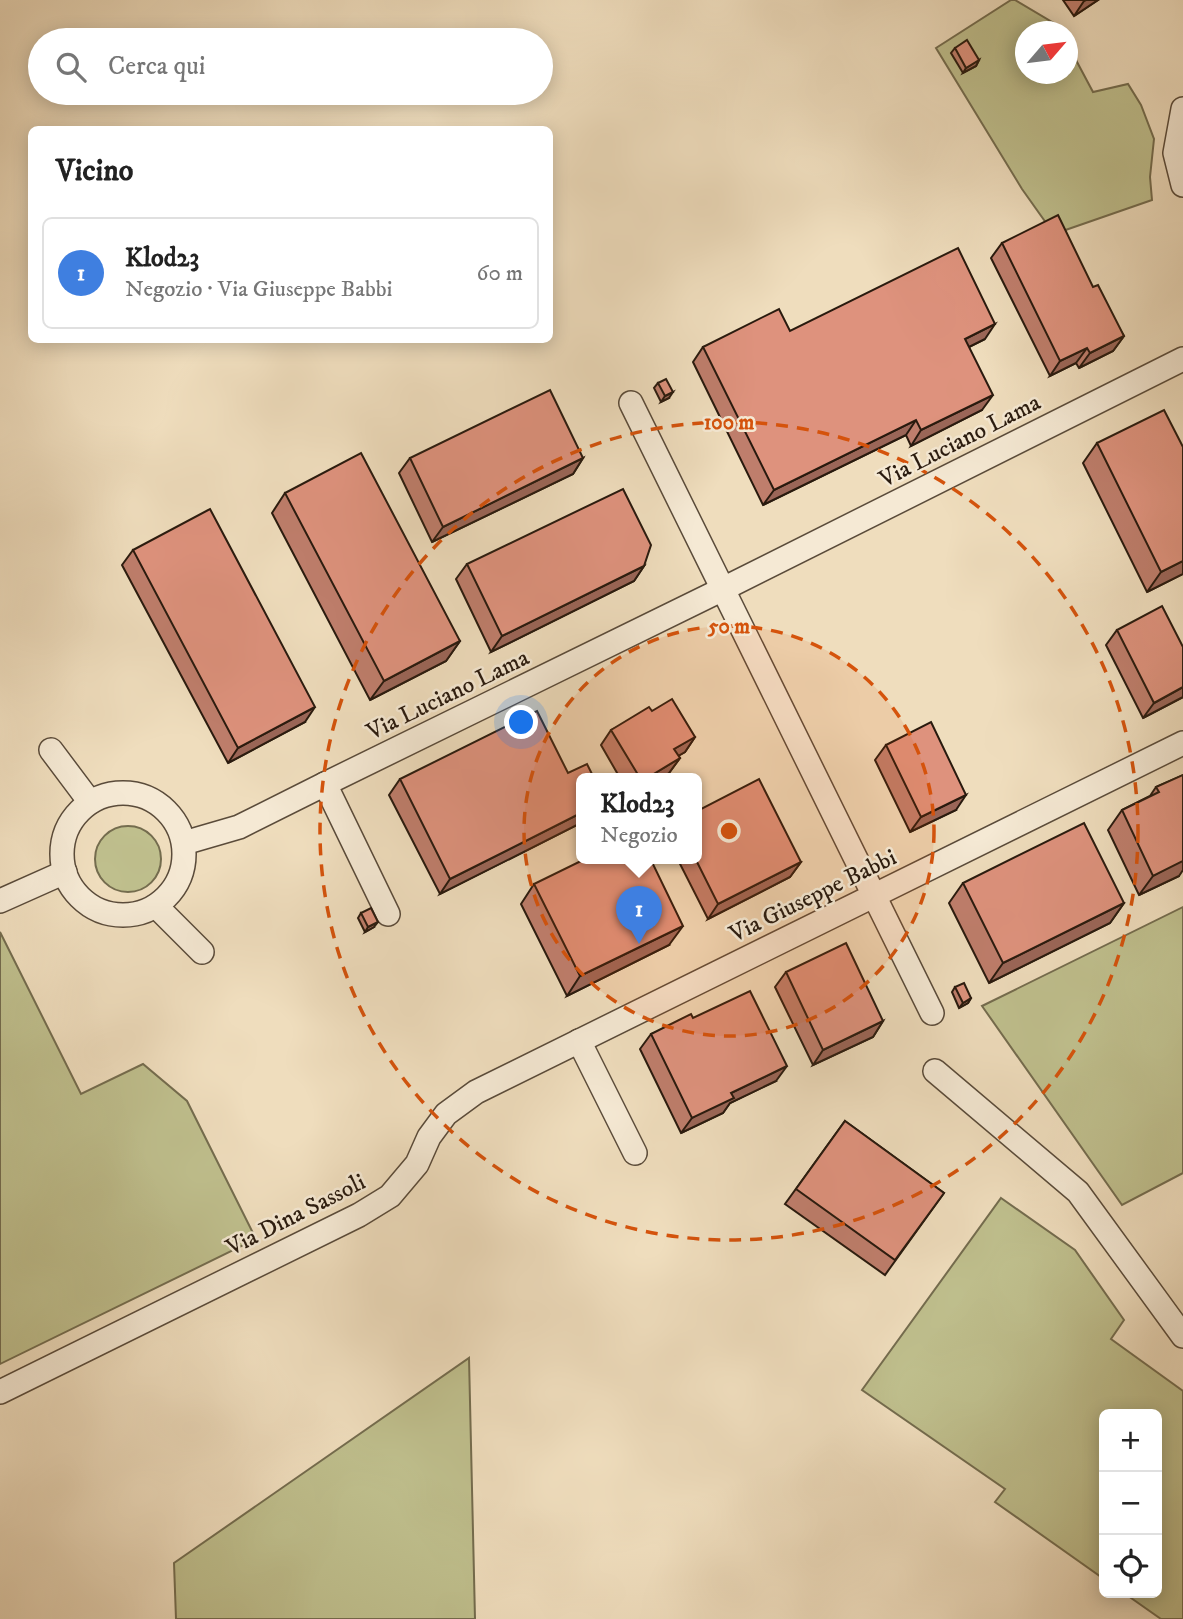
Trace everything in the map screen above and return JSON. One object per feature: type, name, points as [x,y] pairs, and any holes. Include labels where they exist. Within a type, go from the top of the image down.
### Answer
[{"type":"street","points":[[1183,109],[1175,153],[1183,185]]},
{"type":"street","name":"Via Luciano Lama","points":[[184,843],[239,827],[1183,359]]},
{"type":"street","points":[[631,403],[933,1013]]},
{"type":"street","name":"Via Giuseppe Babbi","points":[[579,1041],[1183,743]]},
{"type":"street","points":[[51,750],[90,802]]},
{"type":"street","points":[[325,784],[388,914]]},
{"type":"street","points":[[112,793],[136,793],[159,803],[175,820],[184,843],[180,879],[170,894],[156,906],[135,914],[113,915],[92,907],[75,892],[65,872],[62,845],[71,820],[90,802],[112,793]]},
{"type":"street","points":[[0,901],[65,872]]},
{"type":"street","points":[[156,906],[202,952]]},
{"type":"street","points":[[579,1041],[635,1153]]},
{"type":"street","name":"Via Dina Sassoli","points":[[0,1392],[359,1215],[390,1196],[417,1164],[429,1137],[446,1114],[476,1092],[579,1041]]},
{"type":"street","points":[[935,1071],[1078,1192],[1183,1336]]},
{"type":"green space","points":[[1011,0],[1050,21],[1015,21],[1015,84],[1078,84],[1078,64],[1093,92],[1128,84],[1141,105],[1154,139],[1150,177],[1152,200],[1054,234],[1022,189],[936,48]]},
{"type":"green space","points":[[128,826],[141,829],[151,836],[158,846],[161,859],[158,872],[151,882],[141,889],[128,892],[115,889],[105,882],[98,872],[95,859],[98,846],[105,836],[115,829]]},
{"type":"green space","points":[[1183,907],[1183,1173],[1122,1205],[982,1006]]},
{"type":"green space","points":[[0,932],[81,1094],[143,1064],[187,1101],[256,1239],[0,1364]]},
{"type":"green space","points":[[1001,1198],[1075,1250],[1124,1320],[1111,1339],[1183,1391],[1183,1619],[1161,1619],[1131,1598],[1162,1598],[1162,1409],[1099,1409],[1099,1575],[995,1502],[1005,1489],[862,1390]]},
{"type":"green space","points":[[469,1358],[475,1619],[176,1619],[174,1563]]},
{"type":"building","points":[[967,40],[979,60],[966,68],[955,48]]},
{"type":"building","points":[[1058,215],[1093,287],[1098,285],[1124,336],[1090,353],[1087,348],[1060,361],[1002,243]]},
{"type":"building","points":[[958,248],[995,324],[965,339],[993,395],[921,430],[916,420],[774,490],[703,347],[779,309],[790,331]]},
{"type":"building","points":[[666,379],[673,392],[665,396],[658,383]]},
{"type":"building","points":[[550,390],[583,458],[443,527],[410,458]]},
{"type":"building","points":[[1164,410],[1183,447],[1183,561],[1161,572],[1097,443]]},
{"type":"building","points":[[361,453],[460,641],[384,681],[285,493]]},
{"type":"building","points":[[623,489],[651,545],[644,566],[502,636],[467,564]]},
{"type":"building","points":[[210,509],[315,707],[238,748],[133,550]]},
{"type":"building","points":[[1162,606],[1183,647],[1183,687],[1154,703],[1117,630]]},
{"type":"building","points":[[672,699],[695,737],[674,749],[680,758],[655,773],[637,773],[611,730],[649,707],[652,711]]},
{"type":"building","points":[[537,711],[568,773],[587,764],[592,773],[576,773],[576,816],[450,879],[400,779]]},
{"type":"building","points":[[931,722],[966,795],[921,817],[886,745]]},
{"type":"building","points":[[1183,775],[1183,861],[1153,876],[1122,810],[1159,792],[1156,787]]},
{"type":"building","points":[[759,779],[801,862],[718,904],[698,864],[702,864],[702,808]]},
{"type":"building","points":[[1084,823],[1124,903],[1003,963],[963,883]]},
{"type":"building","points":[[576,863],[653,864],[683,926],[580,976],[534,884]]},
{"type":"building","points":[[371,908],[378,922],[368,927],[361,913]]},
{"type":"building","points":[[846,943],[883,1021],[823,1050],[786,972]]},
{"type":"building","points":[[964,983],[971,998],[963,1003],[955,987]]},
{"type":"building","points":[[750,991],[787,1066],[731,1093],[734,1098],[692,1118],[651,1034],[691,1014],[693,1018]]},
{"type":"building","points":[[845,1121],[944,1193],[895,1260],[796,1189]]},
{"type":"place","name":"Klod23","points":[[639,944]]}]
